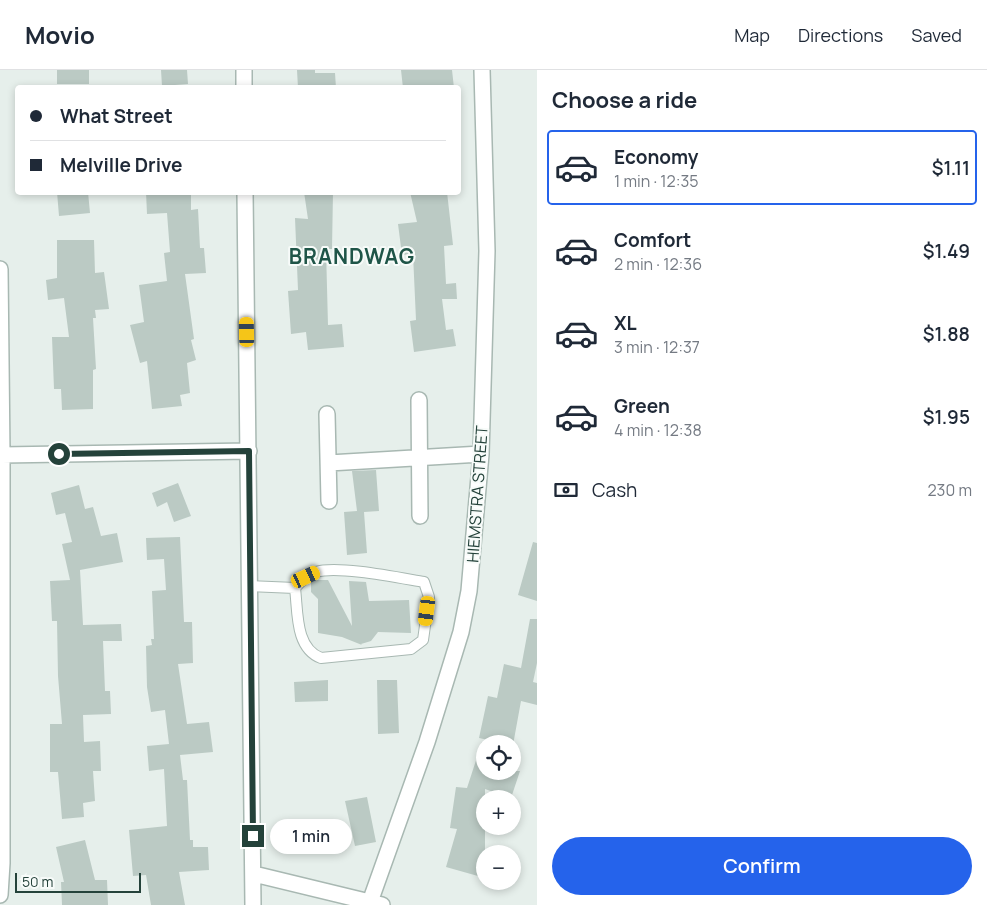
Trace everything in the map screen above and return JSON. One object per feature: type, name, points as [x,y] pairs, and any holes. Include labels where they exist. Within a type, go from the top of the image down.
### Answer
[{"type":"street","points":[[244,70],[244,85]]},
{"type":"street","name":"HIEMSTRA STREET","points":[[376,903],[461,632],[469,592],[481,454],[487,251],[482,70]]},
{"type":"street","points":[[245,195],[253,905]]},
{"type":"street","points":[[0,269],[2,455],[2,863],[0,895]]},
{"type":"street","points":[[419,400],[421,457],[420,516]]},
{"type":"street","points":[[327,414],[329,501]]},
{"type":"street","points":[[2,455],[249,451]]},
{"type":"street","points":[[329,464],[481,454]]},
{"type":"street","points":[[254,874],[376,903]]},
{"type":"lane","points":[[250,586],[295,588],[306,577],[326,570],[378,574],[424,582],[429,597],[423,640],[411,649],[321,658],[306,648],[301,637],[295,588]]},
{"type":"building","points":[[57,70],[89,70],[89,84],[57,84]]},
{"type":"building","points":[[161,70],[187,70],[188,84],[162,85]]},
{"type":"building","points":[[297,70],[315,70],[315,73],[335,73],[336,85],[298,85]]},
{"type":"building","points":[[401,70],[452,70],[454,85],[403,85]]},
{"type":"building","points":[[57,195],[88,195],[90,213],[59,216]]},
{"type":"building","points":[[146,195],[191,195],[191,210],[198,209],[200,248],[204,248],[206,273],[185,274],[194,339],[191,340],[196,360],[187,363],[190,393],[180,395],[182,406],[152,409],[147,361],[140,363],[130,325],[144,322],[139,285],[167,281],[164,253],[170,252],[167,213],[147,214]]},
{"type":"building","points":[[304,195],[333,195],[332,249],[326,249],[328,325],[342,324],[344,347],[308,350],[306,332],[291,334],[288,291],[298,290],[295,218],[308,219]]},
{"type":"building","points":[[411,195],[447,195],[453,245],[444,246],[446,284],[456,283],[457,299],[442,299],[446,330],[453,329],[456,346],[414,352],[410,321],[416,320],[413,254],[402,255],[398,224],[417,222]]},
{"type":"building","points":[[57,240],[94,240],[95,273],[104,272],[109,309],[95,310],[96,318],[93,318],[96,369],[93,370],[93,409],[62,410],[61,389],[54,389],[52,337],[69,337],[64,298],[48,300],[46,280],[57,278]]},
{"type":"building","points":[[376,470],[379,511],[364,512],[367,553],[347,555],[344,512],[357,511],[352,471]]},
{"type":"building","points":[[178,483],[191,516],[174,522],[167,502],[157,507],[152,493]]},
{"type":"building","points":[[79,485],[85,509],[93,507],[101,536],[117,533],[123,562],[80,570],[83,625],[121,624],[122,641],[103,641],[105,691],[110,691],[111,714],[83,715],[84,742],[100,741],[101,771],[93,771],[95,801],[83,803],[84,817],[62,819],[58,772],[50,772],[50,724],[62,724],[58,676],[57,621],[52,621],[50,581],[70,580],[62,544],[72,542],[65,513],[56,515],[51,493]]},
{"type":"building","points":[[180,537],[184,622],[192,622],[193,663],[178,664],[187,724],[209,722],[213,752],[180,755],[183,780],[187,780],[190,840],[193,840],[193,847],[208,847],[209,870],[179,872],[185,905],[151,905],[146,875],[133,876],[129,830],[167,826],[164,769],[149,771],[147,746],[169,744],[165,710],[151,712],[147,687],[146,646],[152,645],[151,639],[154,639],[152,591],[166,590],[164,559],[147,560],[146,538]]},
{"type":"building","points":[[533,542],[537,543],[537,601],[518,595]]},
{"type":"building","points":[[315,580],[328,580],[352,626],[349,581],[366,582],[369,601],[409,600],[411,633],[378,632],[371,641],[362,645],[342,637],[318,633],[318,599],[311,592],[311,582]]},
{"type":"building","points":[[530,619],[537,619],[537,663],[533,682],[537,683],[537,705],[521,701],[515,735],[480,735],[488,696],[497,698],[504,664],[521,668]]},
{"type":"building","points":[[328,680],[328,701],[295,702],[294,682]]},
{"type":"building","points":[[377,680],[397,680],[399,733],[378,734]]},
{"type":"building","points":[[476,760],[476,780],[517,780],[514,790],[476,790],[476,835],[485,835],[485,845],[476,845],[476,875],[446,867],[457,829],[450,828],[456,787],[467,788]]},
{"type":"building","points":[[367,797],[376,842],[355,846],[345,801]]},
{"type":"building","points":[[85,840],[95,880],[107,880],[108,905],[62,905],[61,882],[64,882],[56,847]]},
{"type":"district","name":"BRANDWAG","points":[[352,257]]},
{"type":"route","points":[[59,454],[249,451],[253,836]]}]
